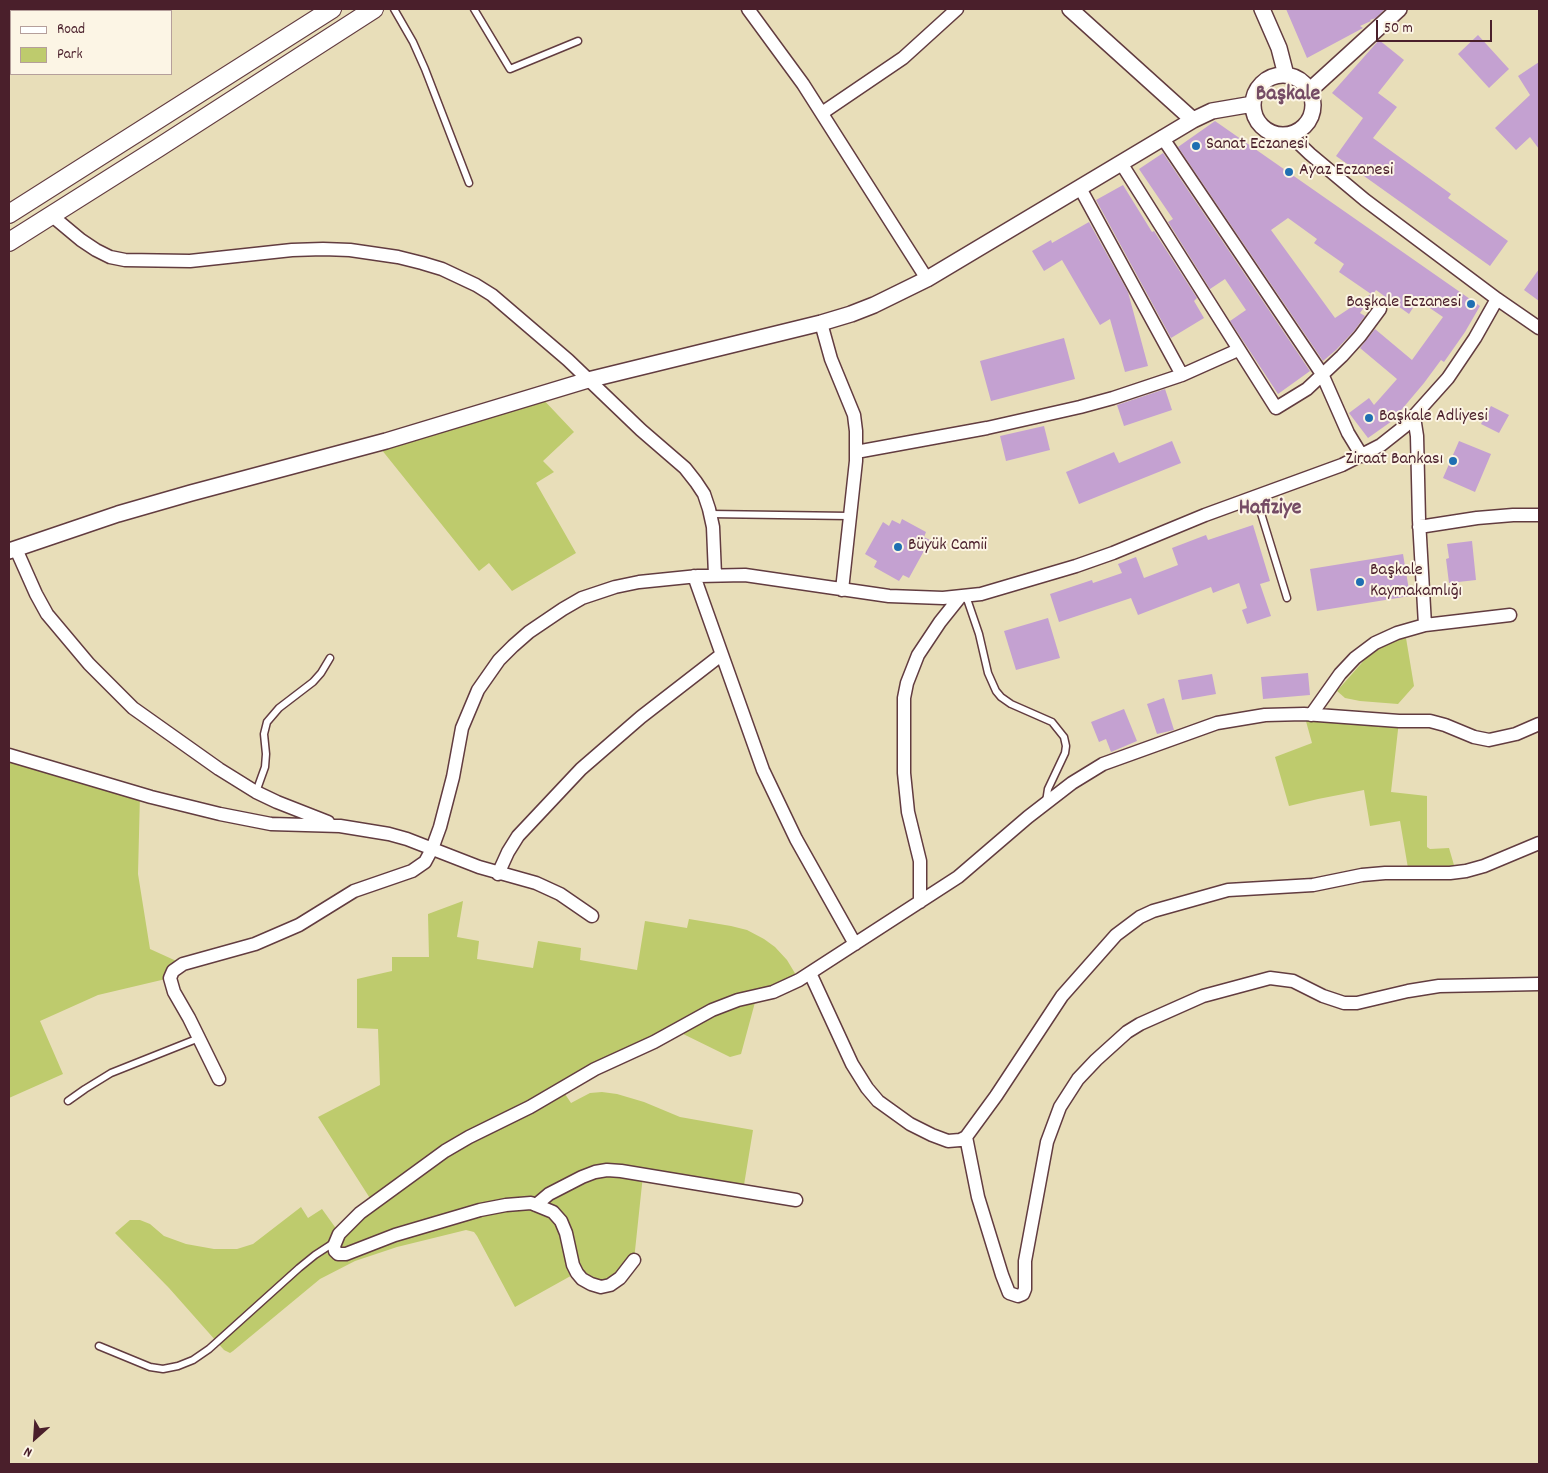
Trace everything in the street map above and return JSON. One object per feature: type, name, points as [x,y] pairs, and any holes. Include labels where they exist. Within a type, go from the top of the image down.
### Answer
[{"type":"main road","points":[[9,214],[332,9]]},
{"type":"main road","points":[[9,242],[374,9]]},
{"type":"street","points":[[748,9],[822,113],[927,279]]},
{"type":"street","points":[[822,113],[902,58],[957,9]]},
{"type":"street","points":[[1070,9],[1193,120]]},
{"type":"street","points":[[1262,9],[1279,48],[1286,75]]},
{"type":"street","points":[[1310,91],[1399,9]]},
{"type":"street","points":[[1286,75],[1300,80],[1310,91],[1313,106],[1309,119],[1303,127],[1290,134],[1275,133],[1262,126],[1256,118],[1253,104],[1257,90],[1263,82],[1272,77],[1286,75]]},
{"type":"street","points":[[340,826],[286,806],[256,792],[219,769],[133,708],[83,658],[47,614],[12,550],[191,493],[386,442],[588,380],[821,323],[874,305],[927,279],[1193,120],[1223,108],[1253,104]]},
{"type":"street","points":[[1290,134],[1310,154],[1365,200],[1497,299],[1539,328]]},
{"type":"street","points":[[1162,137],[1322,374],[1348,433],[1362,456]]},
{"type":"street","points":[[1121,163],[1276,408],[1307,388],[1322,374],[1360,336],[1380,309]]},
{"type":"street","points":[[1080,188],[1182,375]]},
{"type":"street","points":[[51,215],[96,250],[110,257],[124,260],[190,261],[262,252],[323,248],[350,250],[422,263],[460,277],[492,295],[685,468],[704,494],[710,514],[714,541],[715,575]]},
{"type":"street","points":[[219,1079],[174,992],[170,982],[171,975],[177,967],[183,964],[255,944],[299,925],[354,891],[425,862],[432,849],[447,802],[462,728],[478,690],[513,646],[529,632],[562,609],[598,592],[639,582],[694,576],[754,576],[842,590],[917,598],[963,597],[1006,587],[1076,566],[1113,553],[1205,514],[1336,468],[1381,445],[1414,417],[1448,378],[1475,338],[1497,299]]},
{"type":"street","points":[[821,323],[830,358],[854,415],[856,431],[856,452],[842,590]]},
{"type":"street","points":[[856,452],[1044,416],[1114,398],[1182,375],[1238,350]]},
{"type":"street","points":[[1414,417],[1417,436],[1419,527],[1425,624]]},
{"type":"street","points":[[1419,527],[1513,514],[1539,515]]},
{"type":"street","points":[[694,576],[721,656],[777,803],[855,944]]},
{"type":"street","points":[[920,902],[920,861],[908,812],[904,773],[904,698],[907,683],[918,655],[940,622],[963,597]]},
{"type":"street","points":[[1311,714],[1330,686],[1355,658],[1376,643],[1397,633],[1425,624],[1510,615]]},
{"type":"street","points":[[498,874],[518,836],[581,768],[642,717],[721,656]]},
{"type":"street","points":[[634,1260],[620,1278],[610,1285],[601,1287],[591,1284],[582,1279],[573,1265],[561,1220],[553,1212],[536,1205],[519,1203],[480,1210],[395,1236],[346,1254],[338,1254],[335,1251],[336,1241],[347,1225],[436,1156],[469,1136],[507,1120],[595,1069],[654,1042],[724,1005],[780,989],[810,973],[958,877],[1001,838],[1088,772],[1103,764],[1217,723],[1264,715],[1311,714],[1399,721],[1430,721],[1445,724],[1474,737],[1489,740],[1516,734],[1539,724]]},
{"type":"street","points":[[9,755],[152,797],[220,814],[272,824],[340,826],[389,834],[498,874],[536,883],[574,903],[592,916]]},
{"type":"street","points":[[810,973],[852,1064],[867,1088],[878,1100],[910,1124],[932,1135],[948,1140],[960,1140],[966,1137],[996,1096],[1062,996],[1116,935],[1140,917],[1203,896],[1240,888],[1313,885],[1362,875],[1435,874],[1466,871],[1484,866],[1539,843]]},
{"type":"street","points":[[966,1137],[978,1197],[1002,1275],[1009,1293],[1018,1296],[1023,1294],[1025,1289],[1025,1261],[1047,1142],[1060,1106],[1078,1080],[1096,1060],[1127,1032],[1140,1024],[1203,996],[1270,978],[1293,981],[1323,996],[1344,1003],[1357,1003],[1439,986],[1539,984]]},
{"type":"street","points":[[536,1205],[549,1194],[582,1177],[607,1170],[796,1200]]},
{"type":"lane","points":[[394,9],[425,69],[470,183]]},
{"type":"lane","points":[[474,9],[510,69],[578,42]]},
{"type":"lane","points":[[1256,497],[1287,598]]},
{"type":"lane","points":[[710,514],[849,516]]},
{"type":"lane","points":[[963,597],[977,626],[988,673],[1001,698],[1052,722],[1064,737],[1065,753],[1048,789],[1046,803]]},
{"type":"lane","points":[[256,792],[265,767],[264,734],[268,722],[279,708],[313,682],[330,658]]},
{"type":"lane","points":[[68,1101],[111,1074],[199,1038]]},
{"type":"lane","points":[[99,1346],[150,1367],[163,1369],[193,1360],[209,1349],[298,1268],[336,1241]]},
{"type":"green space","points":[[539,395],[574,432],[543,461],[554,472],[536,483],[576,553],[512,591],[489,563],[479,571],[377,444]]},
{"type":"green space","points":[[1406,638],[1414,686],[1398,704],[1345,698],[1337,691],[1367,657],[1389,642]]},
{"type":"green space","points":[[1304,714],[1399,721],[1391,792],[1427,796],[1427,847],[1430,849],[1449,848],[1456,872],[1409,874],[1400,821],[1370,826],[1364,790],[1289,806],[1275,757],[1312,743]]},
{"type":"green space","points":[[9,755],[140,794],[138,874],[150,949],[183,964],[170,978],[98,995],[40,1021],[63,1074],[9,1098]]},
{"type":"green space","points":[[463,901],[457,937],[479,941],[477,959],[533,968],[538,941],[581,948],[580,960],[637,970],[645,921],[687,928],[689,919],[731,926],[747,930],[775,947],[787,960],[799,980],[757,995],[741,1054],[730,1057],[675,1030],[561,1088],[571,1103],[590,1093],[617,1094],[644,1102],[680,1117],[753,1130],[743,1191],[643,1175],[634,1260],[610,1285],[576,1273],[515,1307],[477,1236],[474,1232],[466,1230],[397,1247],[355,1261],[320,1279],[233,1351],[230,1353],[224,1350],[169,1288],[115,1233],[130,1220],[140,1220],[150,1224],[164,1236],[186,1244],[214,1249],[237,1249],[253,1244],[301,1207],[308,1218],[322,1209],[340,1234],[373,1203],[318,1117],[380,1085],[378,1029],[357,1028],[357,979],[392,971],[392,957],[429,957],[428,914]]},
{"type":"building","points":[[1286,9],[1385,9],[1376,18],[1360,26],[1363,28],[1307,58]]},
{"type":"building","points":[[1478,35],[1509,69],[1489,88],[1458,54]]},
{"type":"building","points":[[1379,40],[1404,60],[1378,93],[1397,107],[1373,138],[1451,194],[1448,198],[1508,241],[1490,266],[1336,156],[1363,118],[1332,93]]},
{"type":"building","points":[[1539,62],[1539,149],[1530,137],[1516,150],[1495,128],[1530,95],[1518,76]]},
{"type":"building","points":[[1215,121],[1480,306],[1444,362],[1441,360],[1392,421],[1368,438],[1349,413],[1369,398],[1374,405],[1397,379],[1360,348],[1375,329],[1412,360],[1443,317],[1418,300],[1409,314],[1376,290],[1360,313],[1365,316],[1354,331],[1323,361],[1178,147]],"holes":[[[1288,218],[1317,239],[1314,243],[1344,264],[1339,272],[1371,294],[1335,318],[1271,230]]]},
{"type":"building","points":[[1163,153],[1310,371],[1278,394],[1230,321],[1246,310],[1225,279],[1210,289],[1168,222],[1173,219],[1139,169]]},
{"type":"building","points":[[1123,185],[1197,298],[1194,301],[1204,318],[1171,338],[1096,200]]},
{"type":"building","points":[[1089,222],[1128,292],[1148,366],[1125,372],[1110,319],[1100,325],[1062,260],[1044,271],[1032,251],[1051,240],[1052,243]]},
{"type":"building","points":[[1539,269],[1539,301],[1524,290]]},
{"type":"building","points":[[1064,338],[1075,379],[991,401],[980,361]]},
{"type":"building","points":[[1165,389],[1172,410],[1124,426],[1117,405]]},
{"type":"building","points":[[1491,406],[1509,415],[1499,433],[1481,424]]},
{"type":"building","points":[[1044,426],[1050,450],[1006,461],[1000,436]]},
{"type":"building","points":[[1172,441],[1181,463],[1079,504],[1066,472],[1114,452],[1119,463]]},
{"type":"building","points":[[1459,441],[1491,454],[1475,492],[1443,478]]},
{"type":"building","name":"Büyük Camii","points":[[902,519],[926,532],[924,537],[930,540],[909,578],[903,575],[899,581],[874,567],[877,561],[865,554],[883,522],[889,526],[892,520],[900,524]]},
{"type":"building","points":[[1253,525],[1270,581],[1260,584],[1271,616],[1247,624],[1242,610],[1247,608],[1239,583],[1213,593],[1211,587],[1138,615],[1131,598],[1059,622],[1050,594],[1092,580],[1093,583],[1122,573],[1118,564],[1136,557],[1144,578],[1178,565],[1172,548],[1206,535],[1208,540]]},
{"type":"building","points":[[1472,541],[1476,580],[1449,583],[1446,559],[1449,558],[1447,544]]},
{"type":"building","name":"Başkale Kaymakamlığı","points":[[1403,554],[1410,596],[1317,611],[1310,569]]},
{"type":"building","points":[[1048,618],[1060,658],[1016,670],[1004,631]]},
{"type":"building","points":[[1308,673],[1310,695],[1263,699],[1261,677]]},
{"type":"building","points":[[1212,674],[1216,694],[1182,700],[1178,680]]},
{"type":"building","points":[[1164,698],[1174,730],[1157,734],[1147,704]]},
{"type":"building","points":[[1124,709],[1137,741],[1111,752],[1106,739],[1099,742],[1091,722]]},
{"type":"place","name":"Sanat Eczanesi","points":[[1196,146]]},
{"type":"place","name":"Ayaz Eczanesi","points":[[1289,172]]},
{"type":"place","name":"Başkale Eczanesi","points":[[1471,304]]},
{"type":"place","name":"Başkale Adliyesi","points":[[1369,418]]},
{"type":"place","name":"Ziraat Bankası","points":[[1453,461]]},
{"type":"place","name":"Büyük Camii","points":[[898,547]]},
{"type":"place","name":"Başkale Kaymakamlığı","points":[[1360,582]]},
{"type":"district","name":"Başkale","points":[[1288,96]]},
{"type":"district","name":"Hafiziye","points":[[1270,510]]}]
